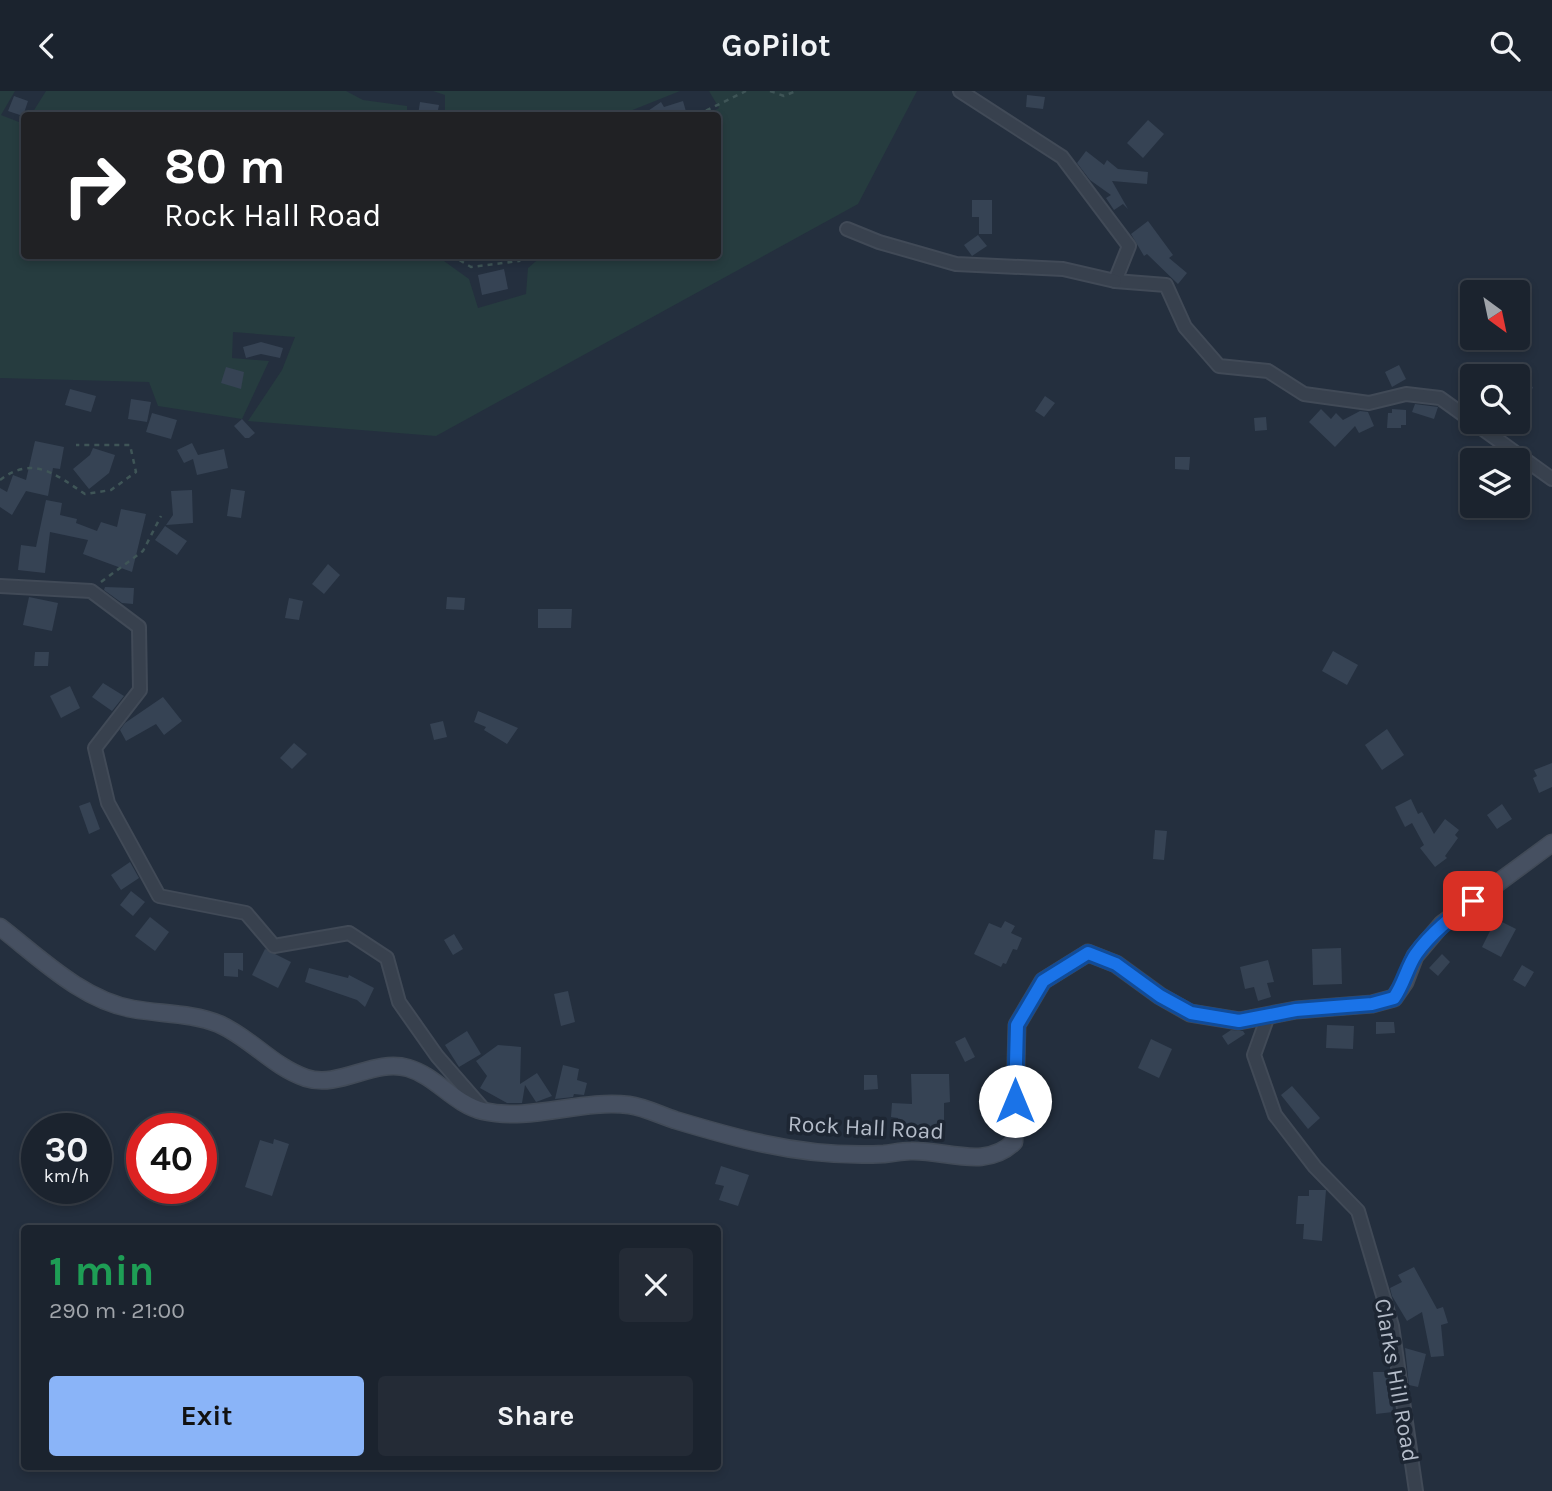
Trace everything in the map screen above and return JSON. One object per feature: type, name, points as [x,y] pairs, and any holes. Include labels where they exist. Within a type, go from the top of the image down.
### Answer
[{"type":"street","points":[[960,91],[1062,157],[1129,246],[1115,281]]},
{"type":"street","points":[[847,229],[878,242],[956,264],[1063,269],[1115,281],[1166,285],[1185,327],[1219,366],[1268,371],[1304,394],[1369,403],[1406,394],[1440,398],[1460,412]]},
{"type":"street","points":[[1491,434],[1552,479]]},
{"type":"street","points":[[0,586],[91,591],[139,627],[140,689],[95,748],[108,803],[159,896],[246,913],[274,946],[349,933],[387,958],[399,1002],[437,1056],[473,1094],[480,1108],[487,1112]]},
{"type":"street","name":"Rock Hall Road","points":[[0,927],[64,977],[99,999],[132,1009],[162,1011],[216,1023],[288,1071],[310,1080],[333,1079],[376,1067],[407,1067],[468,1107],[487,1112],[547,1111],[596,1103],[632,1105],[766,1145],[882,1154],[911,1151],[985,1158],[1004,1153],[1014,1142],[1017,1025],[1043,981],[1088,953],[1116,964],[1160,996],[1191,1013],[1239,1021],[1372,1004],[1394,998],[1405,982],[1415,956],[1442,924],[1552,843]]},
{"type":"street","name":"Clarks Hill Road","points":[[1268,1016],[1254,1055],[1275,1115],[1315,1167],[1358,1211],[1392,1326],[1416,1491]]},
{"type":"path","points":[[703,112],[746,91]]},
{"type":"path","points":[[770,91],[784,96],[796,91]]},
{"type":"path","points":[[458,259],[471,267],[522,259]]},
{"type":"path","points":[[0,480],[14,470],[32,467],[55,474],[85,494],[111,489],[136,472],[130,445],[76,445]]},
{"type":"path","points":[[91,591],[143,551],[160,516]]},
{"type":"green space","points":[[0,91],[15,91],[1,115],[21,123],[21,259],[441,259],[469,279],[478,308],[526,294],[528,268],[538,259],[721,259],[721,112],[712,112],[719,108],[709,91],[917,91],[858,204],[436,436],[248,421],[282,370],[295,337],[233,332],[232,358],[269,361],[242,419],[158,406],[149,382],[0,378]]},
{"type":"green space","points":[[46,91],[346,91],[363,100],[407,106],[407,112],[33,112]]},
{"type":"green space","points":[[433,91],[680,91],[628,112],[445,112],[445,95]]},
{"type":"building","points":[[1027,95],[1045,97],[1043,109],[1026,107]]},
{"type":"building","points":[[14,96],[28,101],[21,115],[8,111]]},
{"type":"building","points":[[683,101],[686,112],[646,112],[661,102],[664,107]]},
{"type":"building","points":[[420,102],[439,105],[438,112],[418,112]]},
{"type":"building","points":[[1148,120],[1164,134],[1143,158],[1127,143]]},
{"type":"building","points":[[1086,151],[1104,165],[1107,160],[1118,169],[1148,172],[1147,184],[1112,181],[1128,209],[1123,204],[1114,210],[1106,198],[1111,195],[1090,180],[1077,163]]},
{"type":"building","points":[[972,200],[992,200],[992,234],[979,234],[979,217],[972,217]]},
{"type":"building","points":[[1148,221],[1173,255],[1169,258],[1187,273],[1178,284],[1147,254],[1144,256],[1131,234]]},
{"type":"building","points":[[978,235],[987,246],[972,256],[964,245]]},
{"type":"building","points":[[504,269],[508,289],[482,295],[478,275]]},
{"type":"building","points":[[261,342],[283,348],[280,358],[261,354],[246,358],[243,347]]},
{"type":"building","points":[[1399,365],[1406,379],[1392,387],[1385,372]]},
{"type":"building","points":[[226,367],[244,372],[241,389],[221,383]]},
{"type":"building","points":[[70,389],[96,396],[91,412],[65,405]]},
{"type":"building","points":[[1045,396],[1055,403],[1044,417],[1035,411]]},
{"type":"building","points":[[131,399],[151,402],[147,422],[128,419]]},
{"type":"building","points":[[1415,404],[1438,407],[1434,419],[1412,412]]},
{"type":"building","points":[[1321,409],[1331,419],[1336,413],[1343,420],[1360,411],[1368,412],[1374,426],[1359,433],[1355,426],[1335,447],[1309,422]]},
{"type":"building","points":[[1392,409],[1406,410],[1406,425],[1401,425],[1401,428],[1387,428],[1388,413],[1392,413]]},
{"type":"building","points":[[152,413],[177,420],[171,439],[146,432]]},
{"type":"building","points":[[1266,417],[1267,430],[1255,431],[1254,418]]},
{"type":"building","points":[[242,419],[255,433],[249,438],[245,438],[234,426]]},
{"type":"building","points":[[35,441],[64,447],[60,469],[53,468],[48,496],[26,491],[12,515],[0,507],[0,488],[7,492],[13,475],[26,480]]},
{"type":"building","points":[[192,443],[198,455],[224,449],[228,468],[197,475],[193,459],[184,463],[177,450]]},
{"type":"building","points":[[93,448],[115,455],[109,473],[89,489],[73,469],[90,455]]},
{"type":"building","points":[[1175,457],[1190,457],[1189,470],[1175,469]]},
{"type":"building","points":[[231,489],[245,491],[241,518],[227,516]]},
{"type":"building","points":[[192,490],[193,523],[166,525],[173,515],[171,491]]},
{"type":"building","points":[[46,500],[62,503],[60,515],[77,519],[76,523],[97,531],[101,522],[117,527],[121,509],[146,514],[132,572],[83,554],[88,540],[50,532],[45,573],[18,570],[21,545],[36,547]]},
{"type":"building","points":[[165,526],[187,541],[177,555],[155,540]]},
{"type":"building","points":[[328,564],[340,575],[324,594],[312,584]]},
{"type":"building","points":[[105,587],[134,588],[133,604],[122,603],[104,590]]},
{"type":"building","points":[[29,597],[58,603],[52,631],[23,625]]},
{"type":"building","points":[[447,597],[465,598],[464,610],[446,609]]},
{"type":"building","points":[[289,598],[303,601],[299,620],[285,618]]},
{"type":"building","points":[[538,609],[572,609],[571,628],[538,628]]},
{"type":"building","points":[[1333,651],[1358,665],[1347,685],[1322,671]]},
{"type":"building","points":[[35,652],[49,652],[48,666],[34,666]]},
{"type":"building","points":[[103,683],[124,696],[112,711],[92,697]]},
{"type":"building","points":[[70,686],[80,708],[61,718],[50,696]]},
{"type":"building","points":[[163,697],[182,721],[164,735],[156,724],[126,741],[120,730],[125,723]]},
{"type":"building","points":[[478,711],[518,728],[507,744],[484,730],[486,727],[474,722]]},
{"type":"building","points":[[443,721],[447,737],[434,740],[430,724]]},
{"type":"building","points":[[1387,729],[1404,755],[1382,770],[1365,745]]},
{"type":"building","points":[[294,743],[307,754],[292,769],[280,758]]},
{"type":"building","points":[[1552,763],[1552,787],[1539,793],[1533,778],[1537,776],[1534,770]]},
{"type":"building","points":[[1411,799],[1418,814],[1422,812],[1434,834],[1445,819],[1459,830],[1455,835],[1458,838],[1445,856],[1447,858],[1435,867],[1420,848],[1424,845],[1412,823],[1405,827],[1395,807]]},
{"type":"building","points":[[90,802],[100,829],[89,834],[79,806]]},
{"type":"building","points":[[1502,804],[1512,819],[1497,829],[1487,815]]},
{"type":"building","points":[[1155,830],[1167,831],[1164,860],[1153,859]]},
{"type":"building","points":[[130,862],[139,878],[121,890],[111,875]]},
{"type":"building","points":[[131,891],[145,902],[133,916],[120,905]]},
{"type":"building","points":[[150,917],[169,932],[155,951],[135,936]]},
{"type":"building","points":[[1496,919],[1516,929],[1501,957],[1482,947]]},
{"type":"building","points":[[1005,921],[1015,926],[1011,933],[1022,938],[1017,950],[1013,949],[1006,964],[1003,963],[1001,967],[974,954],[989,923],[1001,928]]},
{"type":"building","points":[[454,934],[463,949],[453,955],[444,940]]},
{"type":"building","points":[[1341,948],[1342,984],[1313,985],[1312,949]]},
{"type":"building","points":[[265,949],[291,962],[278,988],[252,975]]},
{"type":"building","points":[[224,953],[243,953],[243,971],[238,969],[238,977],[224,976]]},
{"type":"building","points":[[1442,954],[1450,962],[1438,976],[1429,968]]},
{"type":"building","points":[[1268,960],[1274,982],[1267,983],[1271,997],[1258,1001],[1254,987],[1245,989],[1240,967]]},
{"type":"building","points":[[1522,965],[1534,972],[1525,987],[1513,980]]},
{"type":"building","points":[[309,968],[348,978],[349,975],[374,988],[365,1007],[357,1000],[305,982]]},
{"type":"building","points":[[568,991],[575,1022],[561,1026],[554,994]]},
{"type":"building","points":[[1376,1022],[1394,1022],[1395,1033],[1376,1034]]},
{"type":"building","points":[[1327,1025],[1354,1026],[1353,1049],[1326,1048]]},
{"type":"building","points":[[1231,1030],[1243,1031],[1245,1034],[1228,1045],[1222,1036]]},
{"type":"building","points":[[467,1031],[481,1054],[459,1067],[445,1045]]},
{"type":"building","points":[[965,1037],[975,1057],[965,1062],[955,1042]]},
{"type":"building","points":[[1151,1039],[1172,1049],[1159,1078],[1138,1068]]},
{"type":"building","points":[[498,1045],[521,1047],[520,1084],[537,1073],[552,1096],[536,1102],[525,1085],[522,1103],[507,1103],[480,1088],[487,1076],[476,1061]]},
{"type":"building","points":[[563,1065],[579,1069],[577,1080],[587,1083],[584,1095],[574,1094],[573,1097],[555,1099]]},
{"type":"building","points":[[911,1074],[949,1074],[950,1102],[944,1103],[944,1130],[898,1129],[898,1118],[891,1117],[892,1103],[912,1104]]},
{"type":"building","points":[[864,1075],[877,1075],[878,1089],[864,1090]]},
{"type":"building","points":[[1292,1086],[1320,1118],[1308,1129],[1281,1095]]},
{"type":"building","points":[[274,1139],[289,1144],[272,1196],[245,1187],[260,1140],[273,1144]]},
{"type":"building","points":[[721,1166],[749,1175],[738,1206],[719,1200],[724,1186],[715,1184]]},
{"type":"building","points":[[1309,1190],[1326,1190],[1322,1241],[1303,1239],[1304,1224],[1296,1224],[1298,1196],[1309,1196]]},
{"type":"building","points":[[1414,1267],[1437,1309],[1443,1307],[1448,1323],[1441,1325],[1444,1356],[1431,1357],[1422,1312],[1407,1321],[1392,1296],[1390,1288],[1402,1282],[1398,1275]]},
{"type":"building","points":[[1405,1348],[1426,1354],[1418,1387],[1409,1385]]},
{"type":"building","points":[[1373,1372],[1390,1372],[1393,1412],[1376,1414]]},
{"type":"route","points":[[1015,1101],[1017,1025],[1043,981],[1088,953],[1116,964],[1160,996],[1191,1013],[1239,1021],[1296,1010],[1372,1004],[1394,998],[1405,982],[1415,956],[1442,924],[1473,901]]}]
